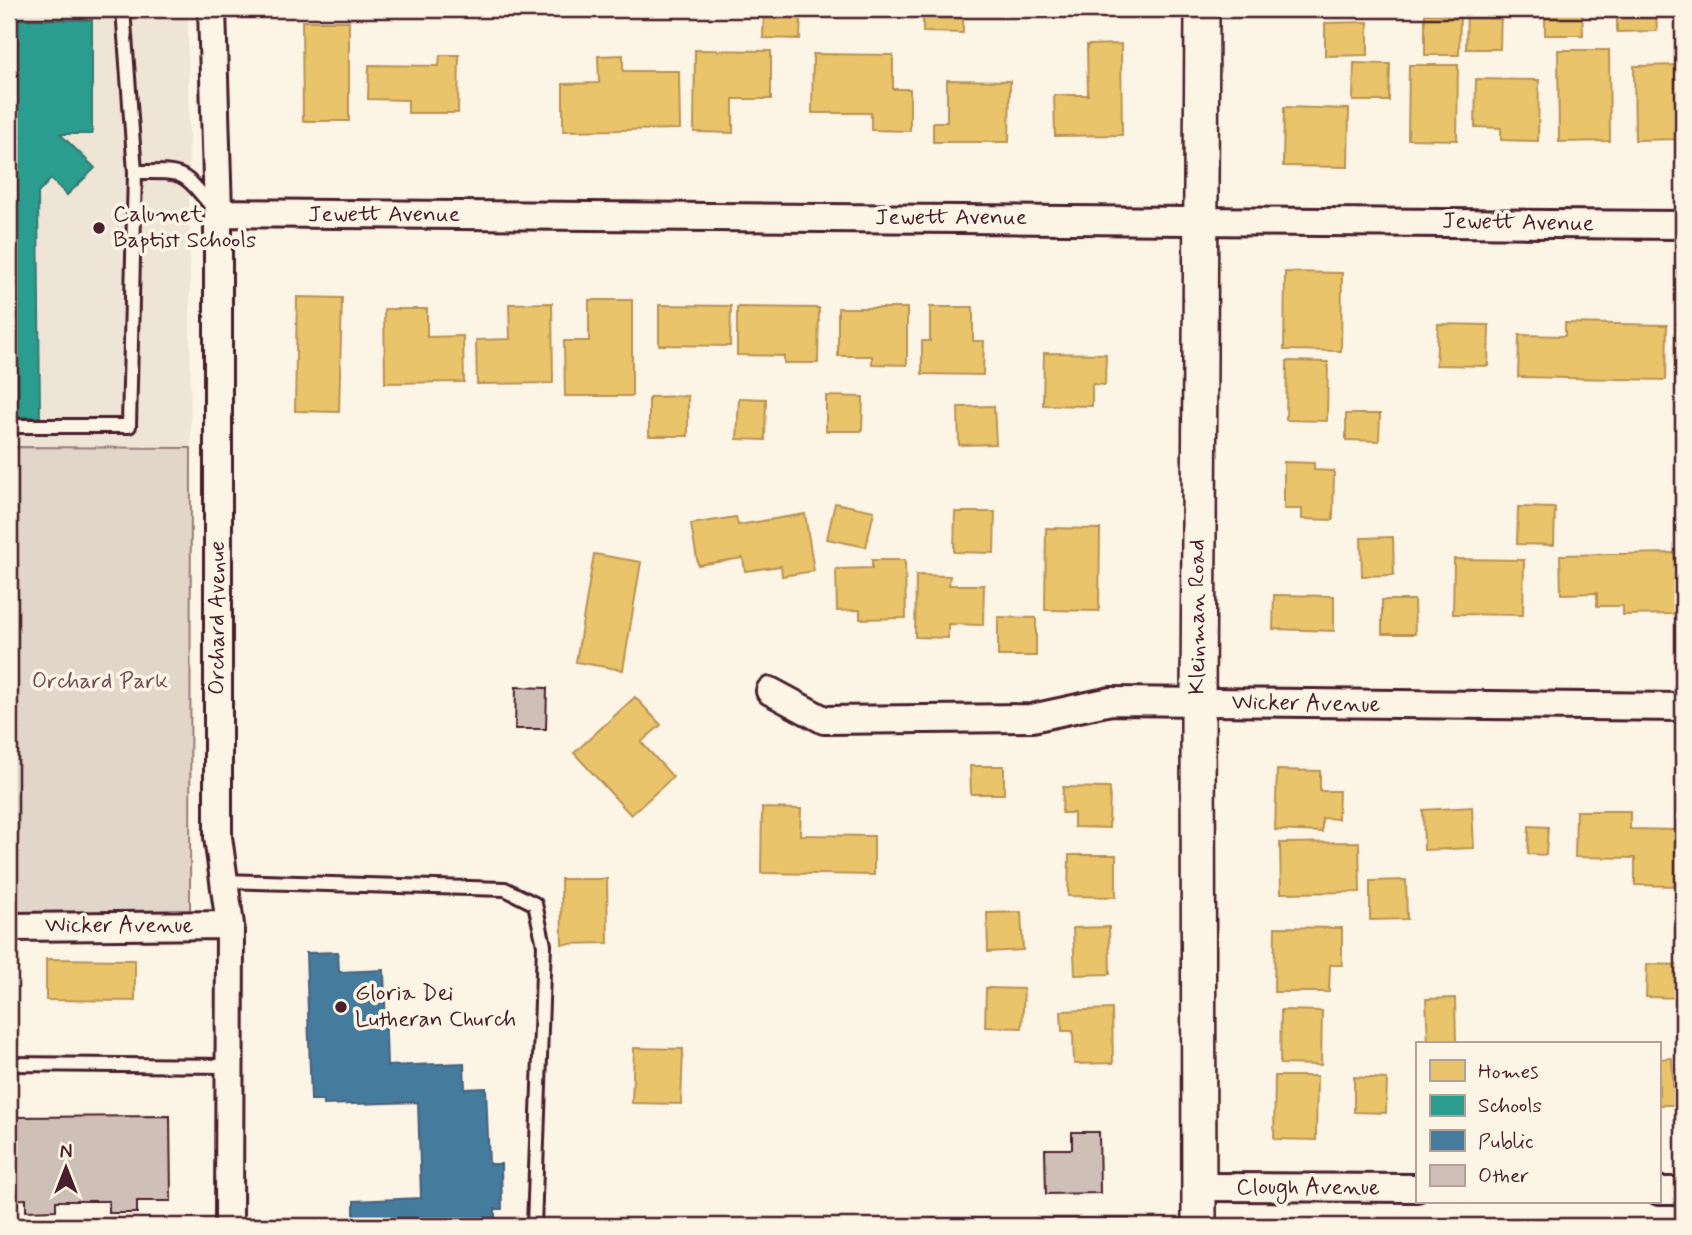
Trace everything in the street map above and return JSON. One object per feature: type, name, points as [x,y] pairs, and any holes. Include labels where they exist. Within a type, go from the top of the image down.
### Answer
[{"type":"street","name":"Orchard Avenue","points":[[212,9],[218,214],[218,837],[230,925],[229,1226]]},
{"type":"street","name":"Kleinman Road","points":[[1199,1226],[1198,702],[1202,9]]},
{"type":"street","name":"Jewett Avenue","points":[[218,214],[1683,225]]},
{"type":"street","name":"Wicker Avenue","points":[[770,691],[824,720],[1032,718],[1111,701],[1683,707]]},
{"type":"street","name":"Wicker Avenue","points":[[9,927],[230,925]]},
{"type":"street","name":"Clough Avenue","points":[[1198,1187],[1416,1188]]},
{"type":"street","points":[[1660,1191],[1683,1191]]},
{"type":"lane","points":[[9,426],[129,426],[135,172],[123,9]]},
{"type":"lane","points":[[135,172],[177,172],[191,181],[218,214]]},
{"type":"lane","points":[[224,881],[505,889],[536,904],[544,945],[534,1226]]},
{"type":"lane","points":[[9,1063],[229,1066]]},
{"type":"shaded area","name":"Calumet Baptist Schools","points":[[9,9],[188,9],[191,448],[9,448]]},
{"type":"green space","name":"Orchard Park","points":[[9,447],[191,448],[190,915],[9,916]]},
{"type":"building: Homes","points":[[764,9],[801,9],[800,39],[763,38]]},
{"type":"building: Homes","points":[[923,9],[963,9],[963,33],[923,32]]},
{"type":"building: Homes","points":[[1467,9],[1501,9],[1500,49],[1466,49]]},
{"type":"building: Homes","points":[[1545,9],[1582,9],[1583,35],[1545,35]]},
{"type":"building: Homes","points":[[1617,9],[1656,9],[1657,31],[1617,32]]},
{"type":"building: Homes","points":[[1425,14],[1460,15],[1459,55],[1425,55]]},
{"type":"building: Homes","points":[[302,21],[349,21],[349,121],[303,121]]},
{"type":"building: Homes","points":[[1368,22],[1368,55],[1325,56],[1325,23]]},
{"type":"building: Homes","points":[[1121,44],[1122,135],[1055,136],[1054,95],[1088,95],[1087,45]]},
{"type":"building: Homes","points":[[695,50],[771,51],[771,99],[733,99],[733,133],[694,132]]},
{"type":"building: Homes","points":[[1558,50],[1609,50],[1610,141],[1559,142]]},
{"type":"building: Homes","points":[[813,54],[893,55],[893,89],[910,89],[910,131],[871,130],[871,113],[812,113]]},
{"type":"building: Homes","points":[[440,55],[459,55],[458,113],[408,113],[408,100],[368,99],[369,65],[439,66]]},
{"type":"building: Homes","points":[[623,55],[623,71],[679,71],[680,129],[563,131],[563,84],[599,83],[598,56]]},
{"type":"building: Homes","points":[[1354,63],[1390,64],[1389,101],[1353,101]]},
{"type":"building: Homes","points":[[1409,65],[1458,65],[1457,140],[1408,139]]},
{"type":"building: Homes","points":[[1683,65],[1683,139],[1635,140],[1634,66]]},
{"type":"building: Homes","points":[[1476,79],[1539,80],[1538,141],[1501,140],[1501,128],[1475,127]]},
{"type":"building: Homes","points":[[947,80],[1010,81],[1009,142],[933,142],[933,122],[947,122]]},
{"type":"building: Homes","points":[[1284,107],[1349,109],[1348,167],[1283,166]]},
{"type":"building: Homes","points":[[1285,272],[1342,273],[1341,351],[1284,350]]},
{"type":"building: Homes","points":[[297,297],[342,298],[339,412],[295,411]]},
{"type":"building: Homes","points":[[589,300],[632,300],[632,396],[565,396],[564,341],[589,341]]},
{"type":"building: Homes","points":[[552,303],[553,383],[477,384],[476,340],[510,339],[509,304]]},
{"type":"building: Homes","points":[[659,305],[731,306],[730,346],[659,345]]},
{"type":"building: Homes","points":[[737,307],[819,308],[818,363],[784,363],[784,356],[737,355]]},
{"type":"building: Homes","points":[[930,307],[973,307],[973,341],[984,341],[983,375],[922,374],[922,341],[930,341]]},
{"type":"building: Homes","points":[[838,308],[907,308],[907,365],[872,364],[872,356],[838,356]]},
{"type":"building: Homes","points":[[384,309],[427,309],[427,337],[463,336],[464,382],[385,383]]},
{"type":"building: Homes","points":[[1565,323],[1667,325],[1666,380],[1518,377],[1519,335],[1565,336]]},
{"type":"building: Homes","points":[[1438,324],[1489,325],[1488,366],[1436,365]]},
{"type":"building: Homes","points":[[1044,353],[1106,354],[1105,385],[1092,384],[1092,406],[1043,405]]},
{"type":"building: Homes","points":[[1287,361],[1328,362],[1327,421],[1286,420]]},
{"type":"building: Homes","points":[[688,396],[688,436],[649,436],[649,397]]},
{"type":"building: Homes","points":[[826,396],[863,397],[862,431],[826,431]]},
{"type":"building: Homes","points":[[739,398],[766,399],[765,440],[737,439]]},
{"type":"building: Homes","points":[[994,406],[996,444],[959,445],[958,407]]},
{"type":"building: Homes","points":[[1346,414],[1380,414],[1379,441],[1346,440]]},
{"type":"building: Homes","points":[[1284,462],[1314,463],[1314,470],[1334,471],[1333,520],[1302,519],[1302,509],[1284,509]]},
{"type":"building: Homes","points":[[835,503],[874,511],[866,547],[827,539]]},
{"type":"building: Homes","points":[[1518,507],[1555,508],[1554,545],[1517,544]]},
{"type":"building: Homes","points":[[955,512],[995,512],[994,553],[954,552]]},
{"type":"building: Homes","points":[[805,514],[814,571],[782,576],[781,566],[745,571],[743,558],[698,565],[691,524],[736,517],[738,525]]},
{"type":"building: Homes","points":[[1046,528],[1100,529],[1099,611],[1045,610]]},
{"type":"building: Homes","points":[[1393,537],[1394,575],[1362,576],[1361,538]]},
{"type":"building: Homes","points":[[1675,553],[1675,614],[1623,615],[1623,606],[1597,606],[1597,593],[1561,594],[1560,555]]},
{"type":"building: Homes","points":[[594,554],[641,562],[623,670],[576,662]]},
{"type":"building: Homes","points":[[1454,559],[1524,560],[1523,615],[1453,614]]},
{"type":"building: Homes","points":[[872,560],[905,560],[906,618],[860,619],[860,610],[837,611],[836,569],[872,568]]},
{"type":"building: Homes","points":[[916,575],[950,576],[949,585],[984,585],[983,625],[948,624],[948,638],[915,637]]},
{"type":"building: Homes","points":[[1274,595],[1334,596],[1334,631],[1273,629]]},
{"type":"building: Homes","points":[[1382,600],[1414,600],[1415,634],[1382,634]]},
{"type":"building: Homes","points":[[998,617],[1036,618],[1036,656],[998,656]]},
{"type":"building: Homes","points":[[635,697],[661,725],[641,742],[673,777],[631,815],[574,753]]},
{"type":"building: Homes","points":[[970,766],[1004,766],[1004,794],[971,794]]},
{"type":"building: Homes","points":[[1277,770],[1320,771],[1320,791],[1339,791],[1338,819],[1322,818],[1322,832],[1275,830]]},
{"type":"building: Homes","points":[[1063,787],[1110,788],[1109,828],[1074,827],[1074,813],[1062,813]]},
{"type":"building: Homes","points":[[1472,807],[1474,848],[1424,850],[1423,810]]},
{"type":"building: Homes","points":[[762,808],[801,809],[800,835],[874,836],[874,875],[761,873]]},
{"type":"building: Homes","points":[[1576,811],[1630,811],[1630,829],[1677,830],[1676,886],[1635,885],[1635,858],[1575,857]]},
{"type":"building: Homes","points":[[1529,826],[1548,827],[1546,855],[1528,854]]},
{"type":"building: Homes","points":[[1359,842],[1360,892],[1281,893],[1280,843]]},
{"type":"building: Homes","points":[[1069,855],[1116,855],[1116,897],[1068,896]]},
{"type":"building: Homes","points":[[561,879],[607,879],[608,943],[562,944]]},
{"type":"building: Homes","points":[[1406,880],[1407,919],[1370,920],[1370,881]]},
{"type":"building: Homes","points":[[1021,912],[1023,950],[988,952],[987,913]]},
{"type":"building: Homes","points":[[1109,927],[1110,974],[1075,975],[1073,928]]},
{"type":"building: Homes","points":[[1275,927],[1342,928],[1342,965],[1330,965],[1329,992],[1274,992]]},
{"type":"building: Homes","points":[[9,947],[12,947],[12,1000],[9,1000]]},
{"type":"building: Homes","points":[[46,959],[135,960],[135,1001],[46,1000]]},
{"type":"building: Homes","points":[[1647,964],[1683,965],[1683,998],[1646,997]]},
{"type":"building: Homes","points":[[986,988],[1024,989],[1022,1028],[985,1027]]},
{"type":"building: Homes","points":[[1455,998],[1456,1041],[1428,1042],[1426,999]]},
{"type":"building: Homes","points":[[1112,1009],[1113,1063],[1074,1064],[1073,1031],[1062,1031],[1061,1011]]},
{"type":"building: Homes","points":[[1281,1010],[1322,1011],[1321,1065],[1280,1064]]},
{"type":"building: Homes","points":[[634,1048],[683,1049],[681,1104],[632,1103]]},
{"type":"building: Homes","points":[[1672,1058],[1674,1105],[1660,1105],[1660,1059]]},
{"type":"building: Homes","points":[[1275,1076],[1317,1076],[1316,1140],[1274,1139]]},
{"type":"building: Homes","points":[[1354,1077],[1387,1079],[1386,1113],[1354,1112]]},
{"type":"building: Schools","points":[[9,19],[92,20],[92,134],[60,134],[95,168],[67,195],[51,179],[38,193],[40,417],[9,417]]},
{"type":"building: Public","points":[[338,952],[339,972],[384,970],[387,1066],[464,1063],[465,1089],[486,1088],[489,1164],[501,1164],[502,1209],[495,1209],[495,1226],[354,1226],[354,1201],[421,1198],[418,1102],[323,1105],[323,1100],[311,1100],[306,953]]},
{"type":"building: Other","points":[[516,687],[547,688],[546,729],[515,729]]},
{"type":"building: Other","points":[[170,1116],[171,1201],[137,1201],[137,1213],[109,1213],[109,1201],[56,1201],[56,1210],[26,1211],[26,1199],[9,1200],[9,1117]]},
{"type":"building: Other","points":[[1072,1132],[1099,1132],[1100,1193],[1046,1194],[1045,1149],[1072,1149]]},
{"type":"building: Other","points":[[931,1219],[1129,1219],[1129,1226],[931,1226]]},
{"type":"place","name":"Calumet Baptist Schools","points":[[99,228]]},
{"type":"place","name":"Gloria Dei Lutheran Church","points":[[341,1007]]}]
